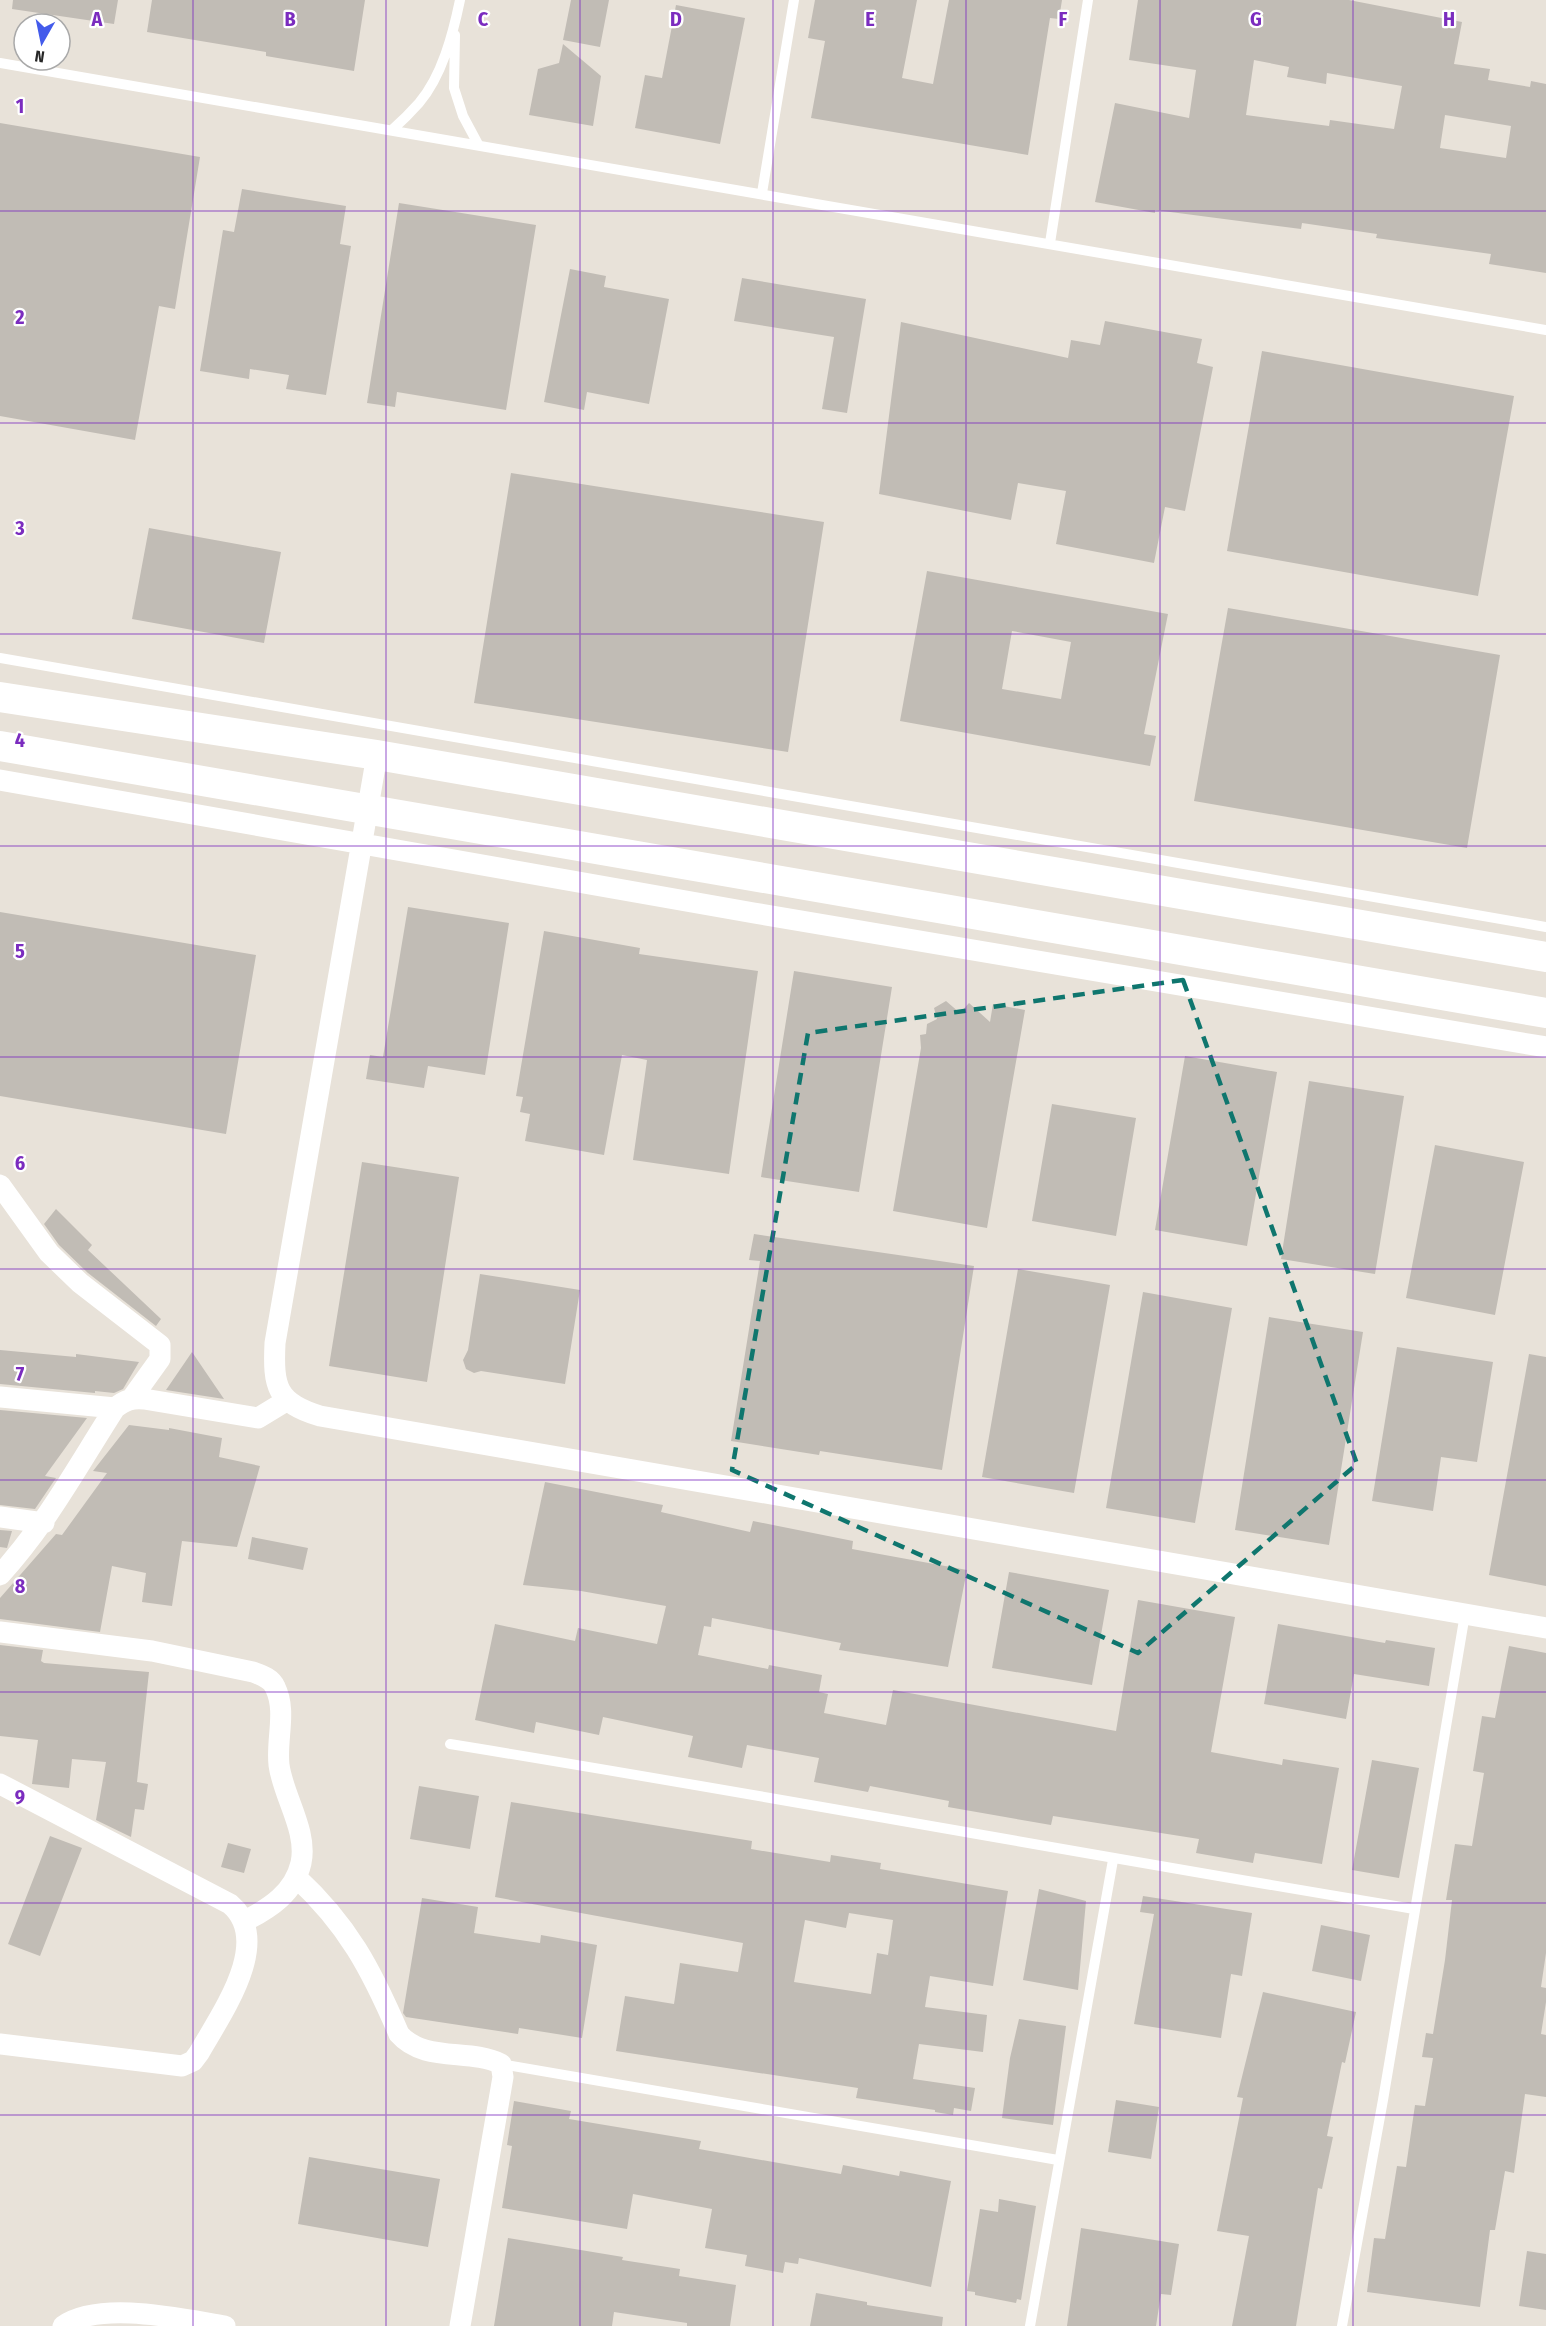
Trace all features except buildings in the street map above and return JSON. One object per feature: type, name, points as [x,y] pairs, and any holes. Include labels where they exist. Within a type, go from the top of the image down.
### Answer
[{"type":"main road","points":[[0,697],[377,755],[1546,957]]},
{"type":"main road","points":[[0,746],[1546,1013]]},
{"type":"street","points":[[377,755],[275,1343],[274,1370],[279,1392],[286,1401],[302,1411],[320,1416],[1546,1628]]},
{"type":"street","points":[[0,780],[766,915],[1546,1047]]},
{"type":"street","points":[[0,1185],[57,1261],[160,1345],[160,1359],[124,1403],[44,1523],[0,1575]]},
{"type":"street","points":[[0,1397],[124,1403],[258,1418],[286,1401]]},
{"type":"street","points":[[0,1517],[44,1523]]},
{"type":"street","points":[[0,1632],[152,1651],[265,1677],[274,1685],[279,1699],[279,1765],[302,1845],[301,1862],[296,1877],[279,1900],[245,1921]]},
{"type":"street","points":[[0,1784],[224,1900],[243,1914],[247,1951],[239,1981],[193,2061],[182,2066],[0,2044]]},
{"type":"street","points":[[296,1877],[338,1920],[367,1962],[399,2034],[404,2040],[435,2051],[501,2064],[503,2077],[460,2326]]},
{"type":"street","points":[[63,2326],[72,2320],[90,2314],[140,2314],[225,2326]]},
{"type":"lane","points":[[393,129],[420,102],[436,73],[455,22],[460,0]]},
{"type":"lane","points":[[762,193],[794,0]]},
{"type":"lane","points":[[1050,243],[1088,0]]},
{"type":"lane","points":[[455,22],[454,88],[463,116],[478,144]]},
{"type":"lane","points":[[0,63],[393,129],[1546,330]]},
{"type":"lane","points":[[0,658],[1546,927]]},
{"type":"lane","points":[[1341,2326],[1383,2100],[1465,1614]]},
{"type":"lane","points":[[450,1744],[686,1783],[1113,1860],[1414,1909]]},
{"type":"lane","points":[[1030,2326],[1113,1860]]},
{"type":"lane","points":[[501,2064],[1058,2160]]},
{"type":"highlighted area","points":[[1183,980],[1357,1464],[1138,1653],[732,1470],[808,1033]]}]
